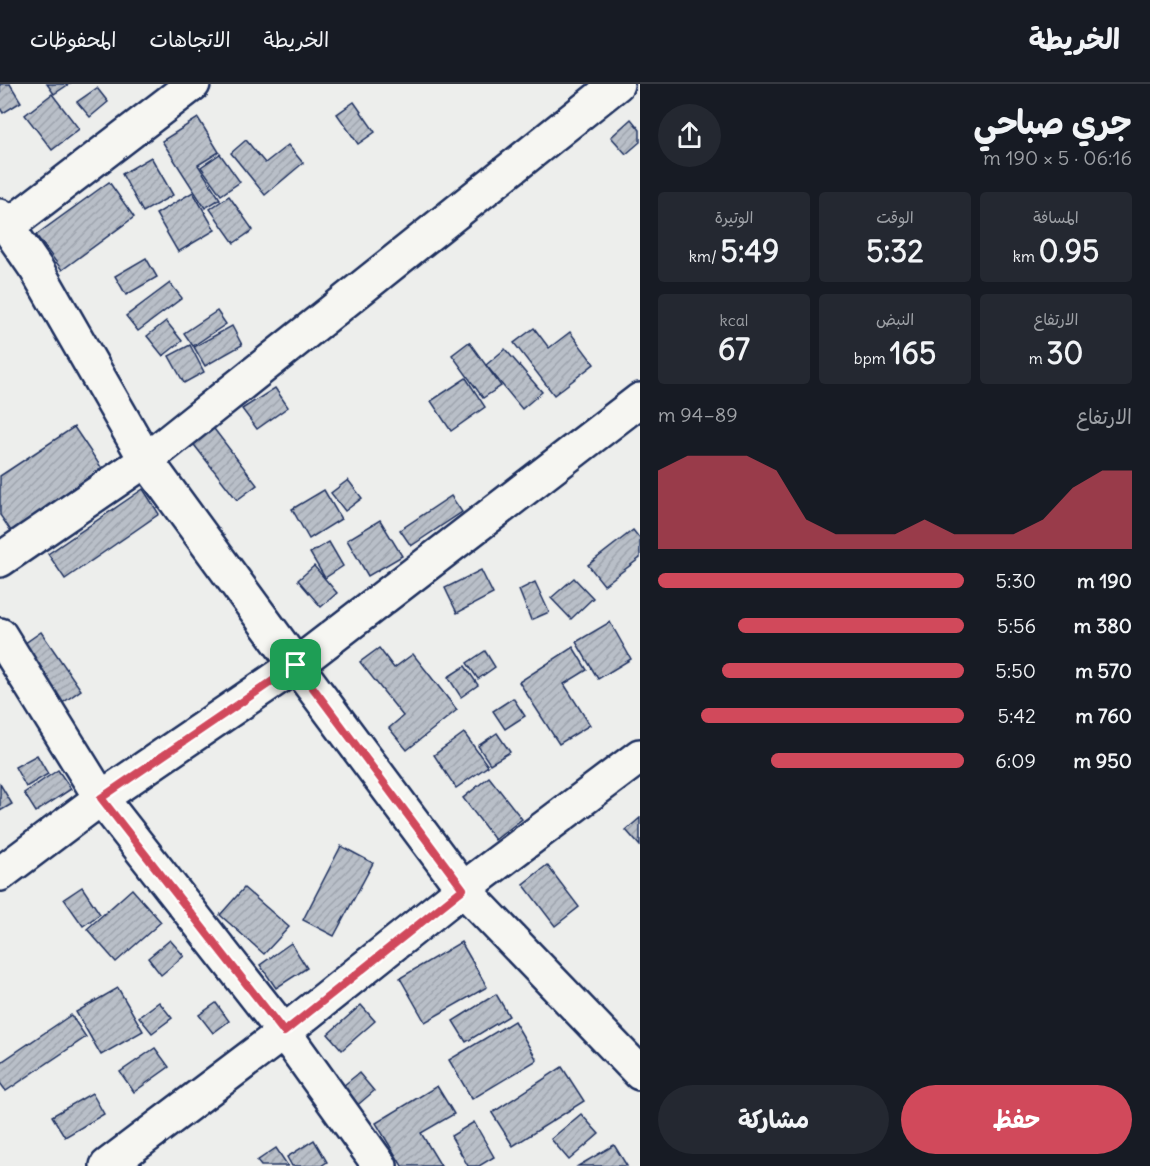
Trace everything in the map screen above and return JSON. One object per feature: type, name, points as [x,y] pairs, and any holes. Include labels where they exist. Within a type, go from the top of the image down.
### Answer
[{"type":"street","points":[[193,84],[4,221],[38,270],[146,460],[463,889],[640,1073]]},
{"type":"street","points":[[0,560],[146,460],[617,84]]},
{"type":"street","points":[[0,874],[101,798],[296,665],[640,400]]},
{"type":"street","points":[[0,635],[101,798],[284,1032],[380,1166]]},
{"type":"street","points":[[107,1166],[284,1032],[463,889],[640,756]]},
{"type":"building","points":[[0,84],[10,84],[21,102],[3,113],[0,108]]},
{"type":"building","points":[[47,84],[69,84],[54,94]]},
{"type":"building","points":[[97,88],[108,102],[90,117],[77,102]]},
{"type":"building","points":[[52,94],[79,129],[52,150],[25,115]]},
{"type":"building","points":[[354,102],[375,132],[358,144],[337,114]]},
{"type":"building","points":[[198,118],[219,152],[198,165],[220,199],[205,208],[162,141]]},
{"type":"building","points":[[631,119],[640,130],[640,142],[626,154],[611,137]]},
{"type":"building","points":[[246,140],[265,163],[288,145],[303,163],[265,195],[231,153]]},
{"type":"building","points":[[220,154],[240,182],[221,195],[201,167]]},
{"type":"building","points":[[151,157],[173,195],[143,212],[122,174]]},
{"type":"building","points":[[109,182],[134,217],[62,270],[36,235]]},
{"type":"building","points":[[193,192],[215,230],[178,252],[156,214]]},
{"type":"building","points":[[229,196],[253,230],[234,243],[210,209]]},
{"type":"building","points":[[146,258],[157,277],[126,295],[115,276]]},
{"type":"building","points":[[170,283],[182,298],[138,331],[126,316]]},
{"type":"building","points":[[217,311],[226,324],[193,346],[184,333]]},
{"type":"building","points":[[166,321],[182,341],[163,356],[147,336]]},
{"type":"building","points":[[232,326],[242,345],[205,366],[194,347]]},
{"type":"building","points":[[534,328],[549,348],[570,332],[594,364],[554,395],[514,343]]},
{"type":"building","points":[[469,342],[501,386],[483,398],[452,355]]},
{"type":"building","points":[[190,345],[204,372],[184,383],[169,356]]},
{"type":"building","points":[[505,349],[542,392],[522,409],[486,365]]},
{"type":"building","points":[[466,378],[485,407],[451,431],[431,401]]},
{"type":"building","points":[[275,388],[288,407],[257,429],[242,409]]},
{"type":"building","points":[[208,421],[257,485],[237,500],[188,437]]},
{"type":"building","points":[[74,427],[103,470],[11,531],[0,515],[0,476]]},
{"type":"building","points":[[348,480],[362,498],[345,511],[331,493]]},
{"type":"building","points":[[143,489],[159,514],[65,579],[48,554]]},
{"type":"building","points":[[324,490],[341,519],[309,539],[292,509]]},
{"type":"building","points":[[451,496],[462,512],[411,546],[400,530]]},
{"type":"building","points":[[380,520],[402,556],[368,576],[347,540]]},
{"type":"building","points":[[633,530],[640,539],[640,558],[604,585],[588,565]]},
{"type":"building","points":[[329,542],[343,566],[325,578],[310,553]]},
{"type":"building","points":[[314,566],[337,593],[321,607],[298,580]]},
{"type":"building","points":[[481,570],[493,594],[457,613],[445,588]]},
{"type":"building","points":[[574,578],[593,598],[571,619],[551,598]]},
{"type":"building","points":[[535,582],[549,612],[531,620],[519,590]]},
{"type":"building","points":[[610,622],[631,659],[598,679],[576,642]]},
{"type":"building","points":[[41,632],[81,690],[61,704],[21,646]]},
{"type":"building","points":[[573,647],[587,670],[564,684],[590,725],[559,744],[519,682]]},
{"type":"building","points":[[379,648],[394,668],[413,654],[457,710],[407,750],[389,728],[403,716],[360,662]]},
{"type":"building","points":[[485,651],[495,667],[478,679],[467,663]]},
{"type":"building","points":[[465,666],[478,685],[461,697],[448,677]]},
{"type":"building","points":[[513,698],[525,716],[505,729],[493,711]]},
{"type":"building","points":[[464,733],[488,766],[456,788],[434,755]]},
{"type":"building","points":[[497,733],[510,752],[490,764],[478,746]]},
{"type":"building","points":[[37,755],[48,774],[26,787],[15,767]]},
{"type":"building","points":[[58,770],[71,789],[36,812],[24,793]]},
{"type":"building","points":[[489,777],[522,819],[495,840],[463,798]]},
{"type":"building","points":[[0,784],[12,804],[0,811]]},
{"type":"building","points":[[640,818],[640,846],[626,830]]},
{"type":"building","points":[[341,846],[373,863],[334,936],[303,920]]},
{"type":"building","points":[[547,865],[579,907],[555,926],[523,884]]},
{"type":"building","points":[[82,887],[100,914],[83,926],[64,899]]},
{"type":"building","points":[[244,888],[289,927],[264,954],[220,915]]},
{"type":"building","points":[[132,889],[161,922],[116,962],[87,929]]},
{"type":"building","points":[[170,940],[184,956],[161,975],[148,958]]},
{"type":"building","points":[[461,942],[487,987],[425,1022],[400,978]]},
{"type":"building","points":[[291,943],[307,968],[276,988],[260,965]]},
{"type":"building","points":[[118,988],[143,1031],[101,1055],[76,1012]]},
{"type":"building","points":[[496,994],[509,1016],[466,1042],[453,1021]]},
{"type":"building","points":[[159,1002],[172,1018],[152,1033],[139,1017]]},
{"type":"building","points":[[216,1003],[229,1021],[213,1033],[199,1015]]},
{"type":"building","points":[[361,1005],[375,1021],[342,1050],[328,1034]]},
{"type":"building","points":[[71,1015],[86,1037],[6,1091],[0,1083],[0,1063]]},
{"type":"building","points":[[514,1021],[537,1060],[472,1099],[449,1060]]},
{"type":"building","points":[[155,1048],[169,1067],[134,1092],[120,1072]]},
{"type":"building","points":[[562,1067],[584,1101],[513,1146],[492,1113]]},
{"type":"building","points":[[359,1073],[374,1091],[353,1109],[338,1090]]},
{"type":"building","points":[[437,1086],[454,1114],[421,1133],[441,1166],[402,1166],[376,1123]]},
{"type":"building","points":[[92,1093],[104,1114],[65,1137],[52,1116]]},
{"type":"building","points":[[581,1114],[599,1134],[569,1160],[551,1139]]},
{"type":"building","points":[[474,1122],[494,1157],[479,1166],[468,1166],[451,1136]]},
{"type":"building","points":[[314,1140],[327,1162],[321,1166],[292,1166],[287,1157]]},
{"type":"building","points":[[614,1145],[627,1166],[578,1166]]},
{"type":"building","points":[[276,1148],[288,1166],[261,1166],[257,1161]]},
{"type":"route","points":[[296,665],[463,889],[284,1032],[101,798],[296,665]]}]
